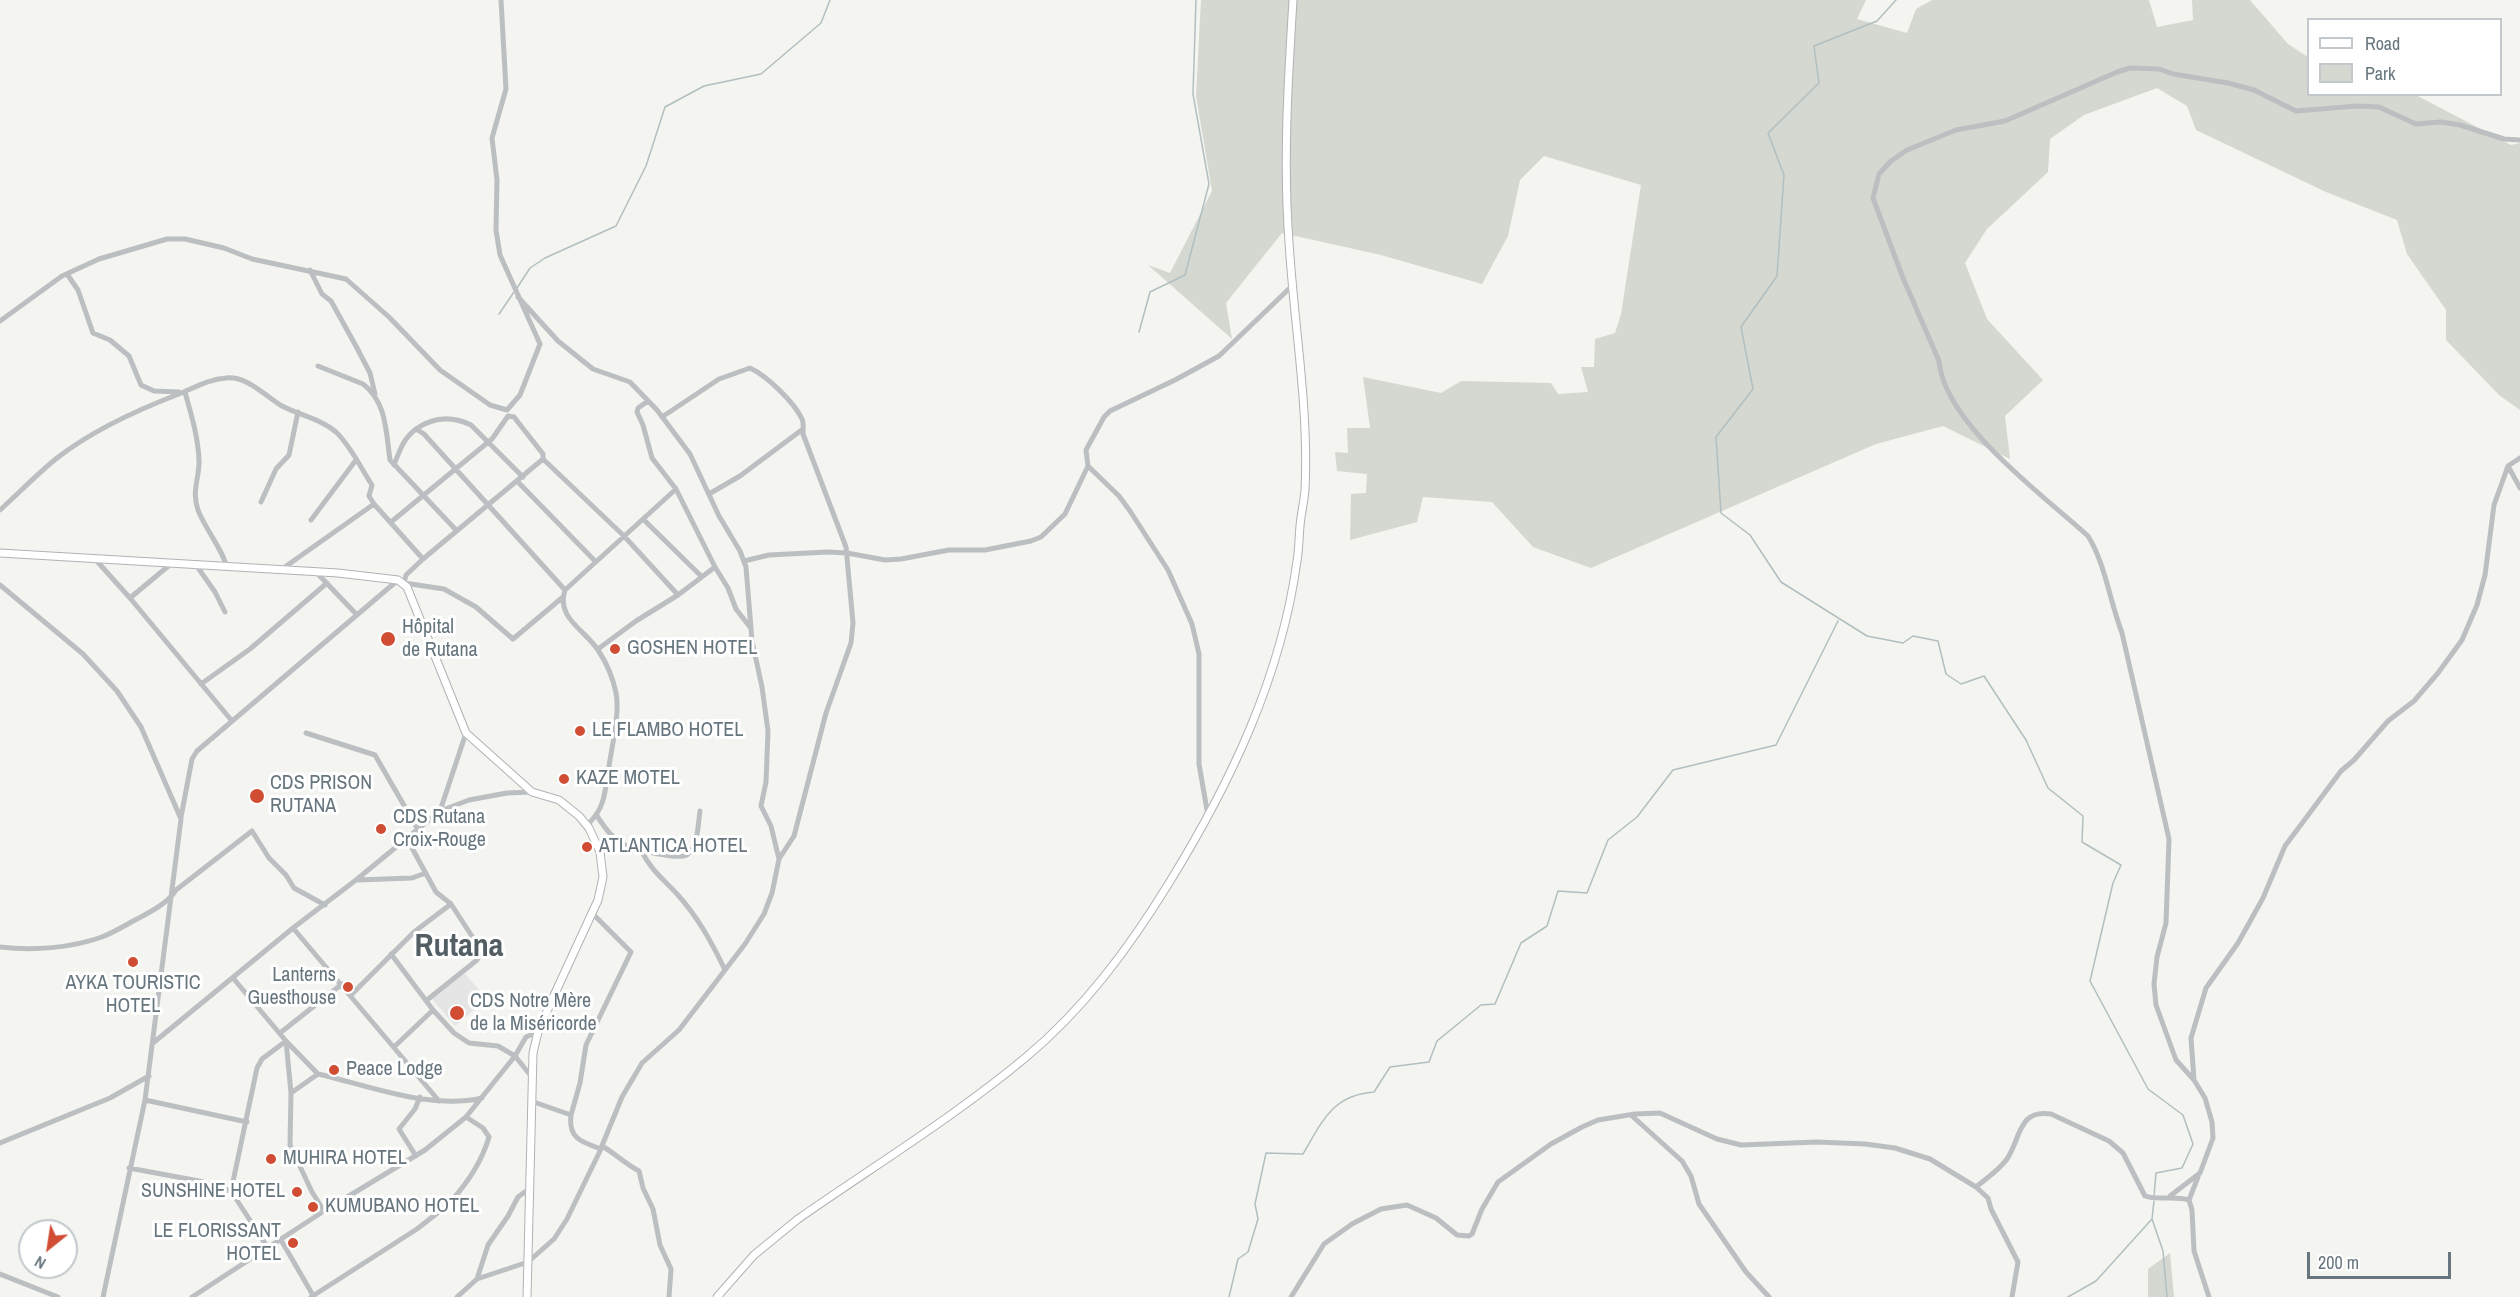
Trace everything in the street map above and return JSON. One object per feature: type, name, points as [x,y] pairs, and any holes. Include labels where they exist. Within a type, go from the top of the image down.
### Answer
[{"type":"main road","points":[[717,1297],[772,1239],[975,1096],[1026,1057],[1074,1011],[1133,941],[1184,859],[1232,771],[1260,706],[1275,661],[1298,560],[1305,492],[1305,410],[1289,244],[1285,134],[1293,0]]},
{"type":"main road","points":[[0,553],[281,570],[401,582],[466,733],[532,792],[559,801],[587,825],[596,840],[603,865],[601,887],[592,914],[538,1032],[531,1076],[527,1297]]},
{"type":"street","points":[[0,321],[67,274],[99,259],[167,238],[199,242],[224,248],[252,259],[346,279],[389,316],[440,370],[490,405],[507,410],[520,395],[540,344],[518,297],[498,245],[497,180],[491,148],[506,89],[501,0]]},
{"type":"street","points":[[2209,1297],[2194,1251],[2192,1210],[2189,1200],[2213,1138],[2212,1122],[2205,1098],[2194,1080],[2176,1060],[2156,1005],[2154,984],[2166,923],[2169,838],[2122,633],[2095,547],[2088,536],[2006,462],[1958,411],[1948,394],[1939,361],[1903,278],[1873,198],[1874,188],[1879,174],[1891,161],[1907,150],[1956,130],[2005,121],[2130,68],[2159,69],[2173,74],[2228,82],[2253,90],[2296,111],[2357,106],[2379,108],[2416,124],[2441,122],[2460,125],[2504,139],[2520,140]]},
{"type":"street","points":[[310,270],[322,294],[331,301],[365,365],[375,396]]},
{"type":"street","points":[[67,274],[78,290],[93,333],[111,340],[129,356],[141,385],[154,391],[184,392]]},
{"type":"street","points":[[744,561],[769,555],[847,553],[885,560],[901,559],[949,550],[985,550],[1041,537],[1065,514],[1088,466],[1086,450],[1104,417],[1110,411],[1150,393],[1219,356],[1293,285]]},
{"type":"street","points":[[518,297],[558,341],[593,369],[630,382],[662,417],[690,454],[744,561],[752,641],[768,731],[766,782],[761,806],[771,826],[779,859]]},
{"type":"street","points":[[318,366],[363,384],[375,396],[382,407],[390,441],[390,460],[457,531]]},
{"type":"street","points":[[457,1297],[477,1279],[528,1262],[554,1239],[567,1219],[602,1148],[622,1097],[642,1063],[679,1030],[764,914],[772,893],[779,859],[795,836],[826,713],[851,643],[853,623],[847,553],[803,429],[802,420],[790,403],[762,374],[750,368],[719,379],[662,417]]},
{"type":"street","points":[[0,510],[58,457],[126,416],[201,384],[227,378],[237,379],[264,391],[282,406],[333,429],[372,484],[369,496],[374,504],[423,559]]},
{"type":"street","points":[[184,392],[198,443],[200,463],[195,479],[197,508],[226,562],[226,567]]},
{"type":"street","points":[[648,401],[638,408],[637,412],[652,458],[676,489],[728,588],[736,609],[751,628]]},
{"type":"street","points":[[261,502],[276,469],[289,455],[297,412]]},
{"type":"street","points":[[391,522],[487,444],[508,416],[514,417],[543,454],[543,459],[624,536],[678,595]]},
{"type":"street","points":[[394,465],[402,444],[425,422],[437,418],[463,421],[471,425],[595,561]]},
{"type":"street","points":[[416,429],[424,434],[456,468],[565,590]]},
{"type":"street","points":[[709,494],[740,476],[803,429]]},
{"type":"street","points":[[2194,1080],[2191,1038],[2206,988],[2238,943],[2263,898],[2285,846],[2341,771],[2354,760],[2388,721],[2414,701],[2462,640],[2477,605],[2485,575],[2494,505],[2508,466],[2520,458]]},
{"type":"street","points":[[103,1297],[149,1076],[181,819],[192,759],[232,721],[357,615],[401,582],[423,559],[543,459]]},
{"type":"street","points":[[311,520],[356,460]]},
{"type":"street","points":[[1088,466],[1119,496],[1136,521],[1168,570],[1192,624],[1199,654],[1199,764],[1208,816]]},
{"type":"street","points":[[2508,466],[2520,488]]},
{"type":"street","points":[[587,825],[597,816],[603,804],[614,728],[616,694],[598,649],[565,612],[561,601],[565,590],[676,489]]},
{"type":"street","points":[[281,570],[374,504]]},
{"type":"street","points":[[643,519],[701,576]]},
{"type":"street","points":[[95,559],[232,721]]},
{"type":"street","points":[[130,598],[172,563]]},
{"type":"street","points":[[196,565],[215,592],[225,612]]},
{"type":"street","points":[[598,649],[715,567]]},
{"type":"street","points":[[317,573],[357,615]]},
{"type":"street","points":[[401,582],[444,589],[476,607],[513,639],[563,597]]},
{"type":"street","points":[[201,684],[250,649],[327,583]]},
{"type":"street","points":[[0,585],[83,654],[117,691],[141,727],[181,819]]},
{"type":"street","points":[[306,733],[375,755],[417,828]]},
{"type":"street","points":[[440,811],[466,733]]},
{"type":"street","points":[[153,1043],[440,811],[469,800],[507,793],[532,792]]},
{"type":"street","points":[[597,816],[608,833],[626,846],[680,858],[688,855],[694,844],[700,811]]},
{"type":"street","points":[[0,947],[35,949],[82,942],[104,936],[147,914],[172,897],[176,890],[252,831],[294,888],[325,905]]},
{"type":"street","points":[[406,837],[436,892],[451,904],[479,947],[480,954],[477,960],[427,1000]]},
{"type":"street","points":[[641,849],[648,864],[677,894],[705,930],[725,970]]},
{"type":"street","points":[[356,880],[412,878],[426,873]]},
{"type":"street","points":[[351,995],[391,954],[451,904]]},
{"type":"street","points":[[592,914],[631,952],[586,1045],[570,1125],[576,1138],[620,1156],[624,1163],[639,1171],[653,1209],[660,1245],[671,1269],[669,1297]]},
{"type":"street","points":[[293,928],[439,1101]]},
{"type":"street","points":[[391,954],[433,1010],[454,1033],[469,1043],[498,1046],[515,1056],[531,1076]]},
{"type":"street","points":[[233,978],[286,1041],[318,1074],[439,1101],[464,1102],[482,1098]]},
{"type":"street","points":[[280,1033],[342,984]]},
{"type":"street","points":[[394,1047],[433,1010]]},
{"type":"street","points":[[192,1297],[324,1211],[416,1156],[466,1118],[515,1056],[526,1037],[538,1032]]},
{"type":"street","points":[[286,1041],[291,1094],[290,1145],[292,1153],[324,1211]]},
{"type":"street","points":[[231,1191],[257,1068],[262,1059],[286,1041]]},
{"type":"street","points":[[291,1094],[318,1074]]},
{"type":"street","points":[[0,1143],[110,1098],[149,1076]]},
{"type":"street","points":[[416,1156],[399,1130],[415,1109],[420,1097]]},
{"type":"street","points":[[145,1100],[246,1122]]},
{"type":"street","points":[[531,1101],[571,1115]]},
{"type":"street","points":[[1976,1187],[1998,1170],[2008,1157],[2025,1122],[2041,1112],[2051,1114],[2109,1141],[2123,1153],[2142,1192],[2150,1198],[2170,1196],[2189,1200]]},
{"type":"street","points":[[1291,1297],[1324,1244],[1352,1224],[1381,1209],[1394,1205],[1414,1207],[1436,1218],[1457,1235],[1469,1236],[1498,1182],[1551,1144],[1598,1120],[1660,1113],[1717,1139],[1741,1145],[1817,1142],[1865,1144],[1895,1148],[1930,1159],[1976,1187],[1988,1198],[1991,1209],[2018,1262],[2012,1297]]},
{"type":"street","points":[[1631,1115],[1682,1161],[1691,1176],[1699,1204],[1746,1272],[1769,1297]]},
{"type":"street","points":[[452,1200],[470,1178],[485,1152],[489,1137],[483,1128],[466,1118]]},
{"type":"street","points":[[129,1168],[199,1181],[231,1191],[268,1248]]},
{"type":"street","points":[[2170,1196],[2200,1173]]},
{"type":"street","points":[[477,1279],[488,1245],[518,1197],[529,1189]]},
{"type":"street","points":[[281,1240],[313,1296],[428,1222],[440,1211]]},
{"type":"street","points":[[0,1274],[58,1297]]},
{"type":"shaded area","name":"CDS Notre Mère de la Miséricorde","points":[[464,973],[487,999],[455,1026],[432,999]]},
{"type":"green space","points":[[1201,0],[1866,0],[1857,19],[1907,33],[1916,9],[1932,0],[2149,0],[2157,27],[2193,20],[2192,0],[2250,0],[2288,44],[2307,56],[2307,96],[2418,96],[2511,145],[2520,143],[2520,410],[2499,395],[2446,340],[2446,310],[2407,254],[2397,220],[2326,192],[2196,130],[2187,106],[2157,88],[2084,115],[2050,139],[2048,172],[1987,229],[1965,263],[1987,319],[2043,380],[2005,416],[2010,459],[1943,426],[1876,444],[1591,568],[1533,547],[1492,502],[1423,497],[1417,522],[1350,540],[1351,494],[1366,493],[1367,474],[1337,471],[1335,452],[1348,453],[1347,428],[1370,428],[1363,377],[1441,393],[1461,381],[1551,383],[1558,394],[1588,392],[1581,367],[1594,367],[1595,339],[1615,333],[1621,314],[1641,185],[1544,156],[1520,180],[1508,236],[1482,284],[1381,255],[1282,233],[1226,303],[1232,339],[1148,265],[1170,273],[1212,191],[1196,96]]},
{"type":"green space","points":[[2170,1253],[2174,1297],[2148,1297],[2148,1269]]},
{"type":"waterway","points":[[517,288],[530,268],[545,258],[616,226],[646,166],[665,107],[704,86],[761,74],[821,23],[830,0]]},
{"type":"waterway","points":[[1139,332],[1150,292],[1185,275],[1209,184],[1193,94],[1196,0]]},
{"type":"waterway","points":[[1896,0],[1877,21],[1814,46],[1819,83],[1768,133],[1784,175],[1777,276],[1741,327],[1753,389],[1716,437],[1721,513],[1750,535],[1781,582],[1867,636],[1903,643],[1913,636],[1938,641],[1946,674],[1961,684],[1984,676],[2026,740],[2048,788],[2083,816],[2082,842],[2121,865],[2113,883],[2090,981],[2148,1089],[2183,1115],[2193,1144],[2182,1168],[2156,1173],[2154,1196]]},
{"type":"waterway","points":[[499,314],[514,292]]},
{"type":"waterway","points":[[1229,1297],[1238,1259],[1248,1252],[1258,1219],[1255,1204],[1266,1153],[1303,1154],[1323,1121],[1338,1104],[1348,1098],[1374,1092],[1390,1067],[1429,1062],[1437,1041],[1481,1005],[1495,1004],[1521,943],[1547,926],[1558,891],[1587,893],[1608,840],[1637,817],[1673,770],[1776,745],[1838,621]]},
{"type":"waterway","points":[[2154,1201],[2152,1219],[2163,1251],[2167,1297]]},
{"type":"waterway","points":[[2068,1297],[2096,1281],[2152,1219]]},
{"type":"place","name":"Hôpital de Rutana","points":[[388,639]]},
{"type":"place","name":"GOSHEN HOTEL","points":[[615,649]]},
{"type":"place","name":"LE FLAMBO HOTEL","points":[[580,731]]},
{"type":"place","name":"KAZE MOTEL","points":[[564,779]]},
{"type":"place","name":"CDS PRISON RUTANA","points":[[257,796]]},
{"type":"place","name":"CDS Rutana Croix-Rouge","points":[[381,829]]},
{"type":"place","name":"ATLANTICA HOTEL","points":[[587,847]]},
{"type":"place","name":"AYKA TOURISTIC HOTEL","points":[[133,962]]},
{"type":"place","name":"Lanterns Guesthouse","points":[[348,987]]},
{"type":"place","name":"CDS Notre Mère de la Miséricorde","points":[[457,1013]]},
{"type":"place","name":"Peace Lodge","points":[[334,1070]]},
{"type":"place","name":"MUHIRA HOTEL","points":[[271,1159]]},
{"type":"place","name":"SUNSHINE HOTEL","points":[[297,1192]]},
{"type":"place","name":"KUMUBANO HOTEL","points":[[313,1207]]},
{"type":"place","name":"LE FLORISSANT HOTEL","points":[[293,1243]]},
{"type":"district","name":"Rutana","points":[[459,947]]}]
